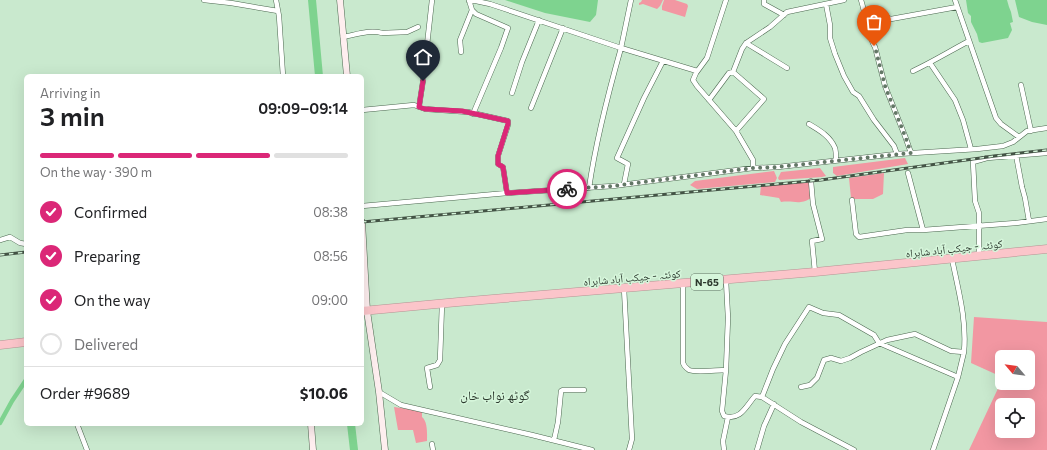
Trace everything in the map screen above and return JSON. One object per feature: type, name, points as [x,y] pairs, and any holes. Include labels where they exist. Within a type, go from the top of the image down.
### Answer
[{"type":"highway","name":"کوئٹہ - جیکب آباد شاہراہ","points":[[364,311],[816,272],[1047,249]]},
{"type":"highway","points":[[4,345],[24,342]]},
{"type":"street","points":[[204,0],[278,11]]},
{"type":"street","points":[[276,0],[284,74]]},
{"type":"street","points":[[340,0],[347,74]]},
{"type":"street","points":[[419,107],[430,28],[432,0]]},
{"type":"street","points":[[473,114],[508,28],[476,14],[472,10],[469,0],[476,0],[490,4],[621,48],[697,71]]},
{"type":"street","points":[[589,188],[596,142],[621,48],[631,0]]},
{"type":"street","points":[[726,0],[707,58],[697,71],[693,80],[696,86],[736,130],[753,160],[753,168]]},
{"type":"street","points":[[764,0],[764,4],[784,15]]},
{"type":"street","points":[[709,100],[729,73],[733,72],[742,48],[746,43],[770,27],[787,12],[844,0]]},
{"type":"street","points":[[861,0],[885,86],[911,153]]},
{"type":"street","points":[[955,0],[996,118],[1001,124],[1019,137]]},
{"type":"street","points":[[826,4],[830,25],[830,38],[844,76],[853,92],[859,96],[874,120],[894,146],[897,154]]},
{"type":"street","points":[[866,19],[881,14],[891,19],[957,7]]},
{"type":"street","points":[[461,52],[460,40],[472,10]]},
{"type":"street","points":[[512,93],[538,20]]},
{"type":"street","points":[[344,37],[365,32],[407,32],[418,27]]},
{"type":"street","points":[[531,108],[563,28]]},
{"type":"street","points":[[913,71],[970,41]]},
{"type":"street","points":[[746,43],[787,68]]},
{"type":"street","points":[[624,184],[628,164],[617,158],[644,98],[663,61]]},
{"type":"street","points":[[930,63],[955,100],[963,120],[971,149]]},
{"type":"street","points":[[733,72],[764,99],[736,130]]},
{"type":"street","points":[[1021,84],[1030,131]]},
{"type":"street","points":[[364,110],[414,105],[425,109],[462,111],[508,121],[497,161],[498,164],[503,167],[507,193]]},
{"type":"street","points":[[809,124],[829,138],[835,148],[836,160]]},
{"type":"street","points":[[364,206],[507,193],[589,188],[753,168],[778,167],[897,154],[1003,146],[1013,142],[1027,131],[1047,128]]},
{"type":"street","points":[[979,256],[979,213],[975,200],[973,162],[987,158],[1047,153]]},
{"type":"street","points":[[1016,155],[1029,221]]},
{"type":"street","points":[[908,174],[923,230]]},
{"type":"street","points":[[811,181],[813,204],[822,239],[812,241],[816,272]]},
{"type":"street","points":[[852,200],[856,234],[859,237],[907,230],[978,226],[1047,219]]},
{"type":"street","points":[[0,240],[10,237],[24,244]]},
{"type":"street","points":[[933,450],[958,377],[964,352],[965,338],[963,314],[952,259]]},
{"type":"street","points":[[726,280],[728,318],[726,370],[722,411],[724,416],[733,416],[742,412],[755,396],[762,397],[801,422],[854,450]]},
{"type":"street","points":[[683,284],[684,366],[691,371],[726,370]]},
{"type":"street","points":[[624,288],[632,439],[629,450]]},
{"type":"street","points":[[430,387],[427,368],[437,365],[440,360],[442,304]]},
{"type":"street","points":[[762,397],[785,344],[809,308],[823,313],[839,315],[874,335],[879,343],[958,377]]},
{"type":"street","points":[[364,311],[379,392],[385,450]]},
{"type":"street","points":[[801,387],[810,385],[817,378],[824,360],[830,358],[841,361],[887,340],[915,334],[951,351],[964,352]]},
{"type":"street","points":[[554,440],[558,422],[561,391],[584,390]]},
{"type":"street","points":[[379,392],[401,405],[592,450]]},
{"type":"street","points":[[758,450],[764,426],[774,404]]},
{"type":"street","points":[[724,450],[723,441],[728,417]]},
{"type":"street","points":[[78,426],[87,450]]},
{"type":"street","points":[[311,426],[313,450]]},
{"type":"shaded area","points":[[505,0],[598,0],[596,15],[590,22],[545,13]]},
{"type":"shaded area","points":[[642,0],[663,0],[657,9],[643,4],[639,5]]},
{"type":"shaded area","points":[[664,0],[675,0],[687,4],[688,6],[685,17],[662,10]]},
{"type":"shaded area","points":[[966,0],[1007,0],[1013,22],[1010,23],[1012,30],[1008,38],[982,43],[979,42],[971,22],[971,16],[968,13]]},
{"type":"shaded area","points":[[1015,0],[1047,0],[1047,25],[1032,22],[1019,17]]},
{"type":"shaded area","points":[[905,158],[908,164],[837,176],[833,173],[833,167]]},
{"type":"shaded area","points":[[820,168],[826,176],[779,180],[778,178],[781,172]]},
{"type":"shaded area","points":[[774,171],[777,178],[775,182],[697,189],[690,185],[695,181]]},
{"type":"shaded area","points":[[884,173],[883,194],[873,199],[851,198],[849,178]]},
{"type":"shaded area","points":[[810,182],[811,198],[803,202],[781,202],[779,198],[760,195],[761,186]]},
{"type":"shaded area","points":[[974,317],[1047,322],[1047,450],[969,450],[997,390],[1035,390],[1035,350],[995,350],[995,374],[971,363]]},
{"type":"shaded area","points":[[394,407],[422,411],[422,417],[426,425],[427,441],[416,443],[413,430],[398,430]]},
{"type":"waterway","points":[[312,0],[319,74]]},
{"type":"waterway","points":[[0,423],[24,383]]},
{"type":"waterway","points":[[351,426],[354,450]]},
{"type":"railway","points":[[364,222],[821,180],[1047,150]]},
{"type":"railway","points":[[0,255],[24,252]]},
{"type":"way so far","points":[[567,189],[613,186],[753,168],[778,167],[911,153],[885,86],[874,46]]},
{"type":"district","name":"گوٹھ نواب خان","points":[[495,395]]},
{"type":"route","points":[[423,81],[419,107],[425,109],[462,111],[508,121],[497,161],[498,164],[503,167],[507,193],[567,189]]}]
